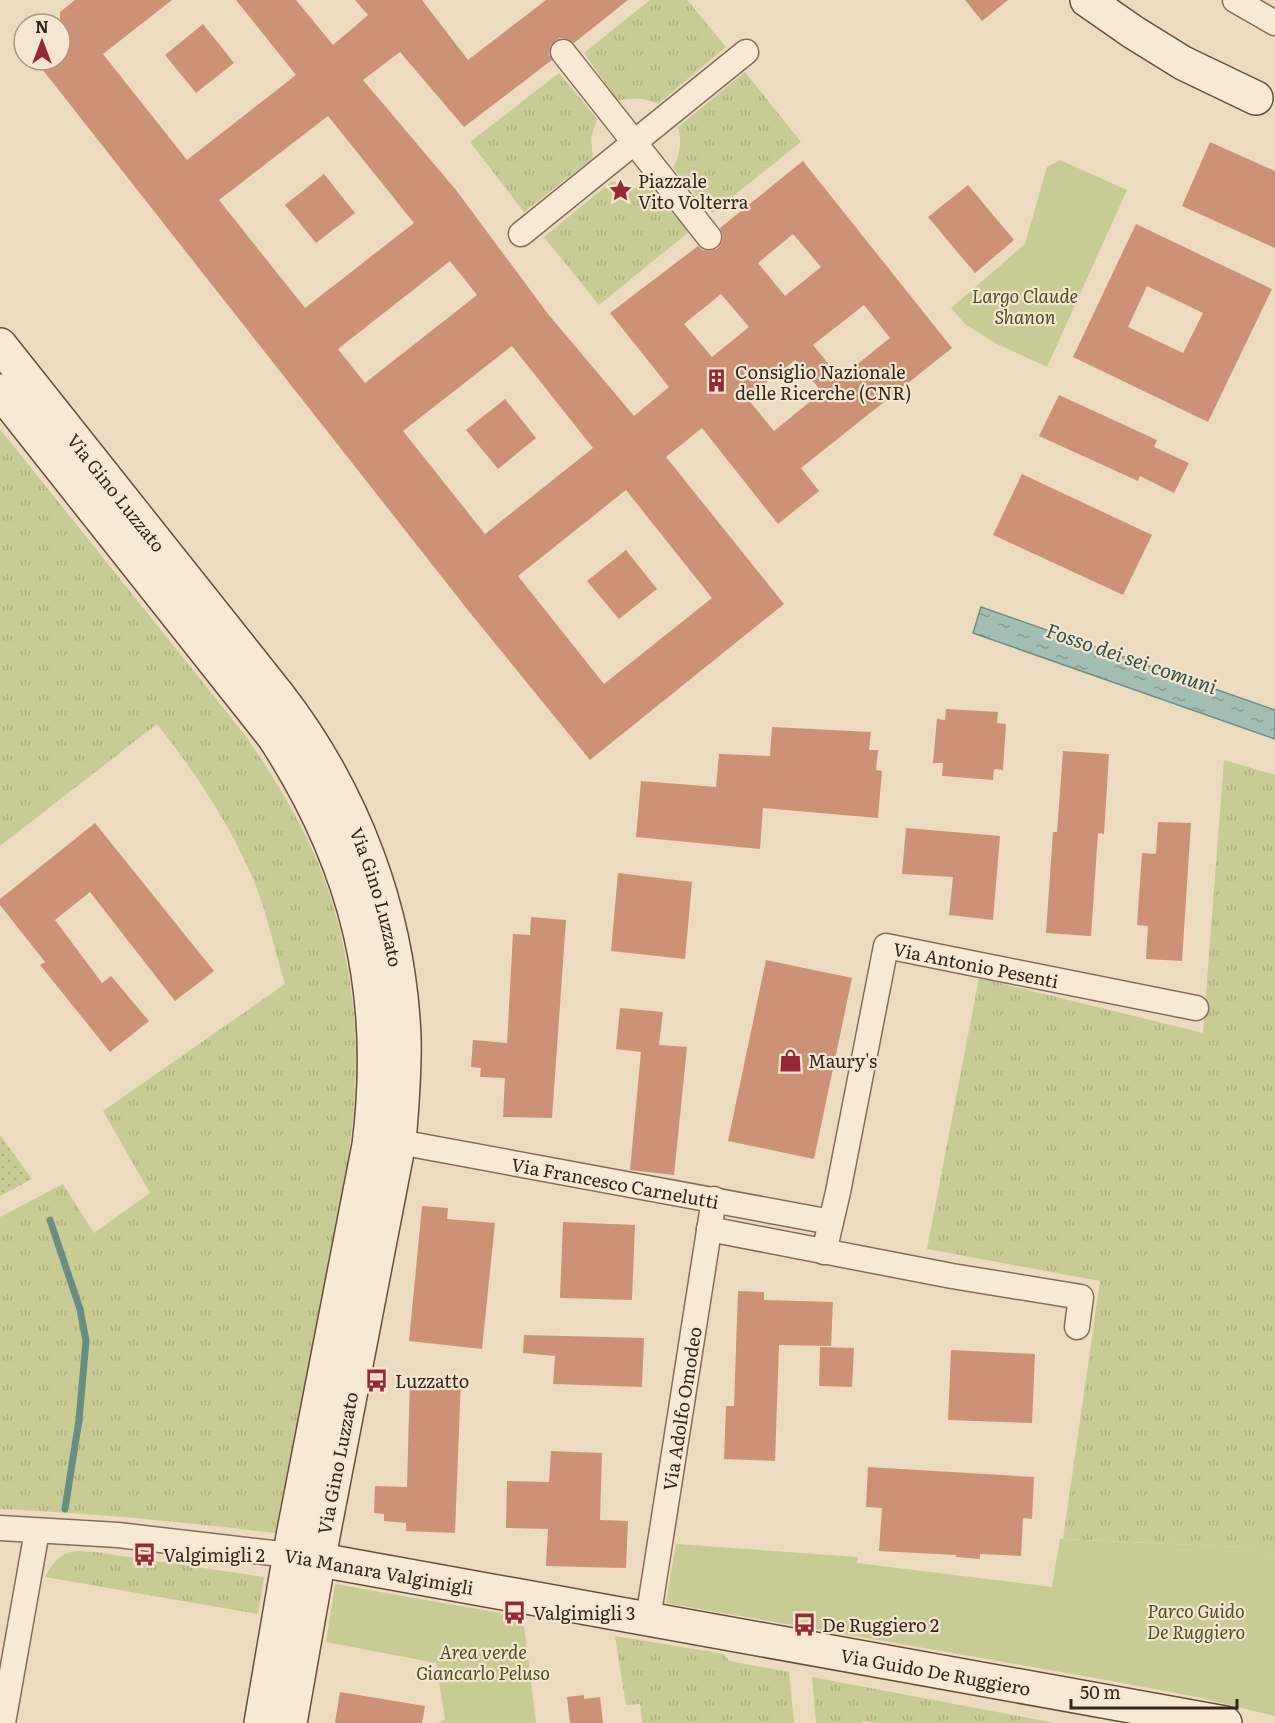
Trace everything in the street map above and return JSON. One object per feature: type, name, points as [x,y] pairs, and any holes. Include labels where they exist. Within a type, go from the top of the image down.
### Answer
[{"type":"main road","points":[[1087,0],[1183,63],[1266,104]]},
{"type":"main road","points":[[1122,0],[1266,104]]},
{"type":"main road","name":"Via Gino Luzzato","points":[[0,345],[292,713],[319,754],[342,797],[375,875],[386,914],[398,974],[404,1058],[399,1142],[304,1557]]},
{"type":"main road","name":"Via Gino Luzzato","points":[[0,391],[274,737],[303,783],[326,828],[342,868],[358,925],[368,973],[374,1029],[372,1125],[304,1557]]},
{"type":"main road","points":[[261,1723],[304,1557]]},
{"type":"main road","points":[[290,1723],[304,1557]]},
{"type":"main road","name":"Via Manara Valgimigli","points":[[304,1557],[648,1619]]},
{"type":"main road","name":"Via Guido De Ruggiero","points":[[648,1619],[1150,1716],[1225,1723]]},
{"type":"street","points":[[1235,0],[1275,23]]},
{"type":"street","points":[[563,52],[709,237]]},
{"type":"street","points":[[521,234],[746,52]]},
{"type":"street","name":"Via Antonio Pesenti","points":[[824,1252],[886,946],[1196,1008]]},
{"type":"street","name":"Via Francesco Carnelutti","points":[[399,1142],[831,1222]]},
{"type":"street","name":"Via Adolfo Omodeo","points":[[648,1619],[714,1199]]},
{"type":"street","name":"Via Francesco Carnelutti","points":[[709,1229],[824,1252],[1081,1297],[1077,1328]]},
{"type":"street","name":"Via Manara Valgimigli","points":[[0,1528],[118,1535],[304,1557]]},
{"type":"street","points":[[3,1723],[37,1531]]},
{"type":"green space","points":[[650,0],[687,0],[726,47],[658,104],[638,99],[618,101],[584,53]]},
{"type":"green space","points":[[745,72],[801,142],[712,213],[673,168],[680,148],[678,127]]},
{"type":"green space","points":[[559,73],[597,119],[591,138],[593,158],[524,212],[470,142]]},
{"type":"green space","name":"Largo Claude Shanon","points":[[1060,160],[1127,190],[1047,367],[997,344],[966,325],[951,308],[1025,244],[1047,167]]},
{"type":"green space","points":[[612,181],[630,188],[649,186],[689,232],[599,305],[544,237]]},
{"type":"green space","points":[[0,429],[245,735],[273,777],[309,842],[328,888],[340,930],[355,1023],[353,1121],[339,1212],[275,1533],[138,1518],[0,1509],[0,1217],[63,1184],[94,1233],[150,1193],[103,1111],[285,984],[256,886],[236,843],[212,801],[157,724],[0,846]]},
{"type":"green space","points":[[1224,760],[1275,775],[1275,1556],[1242,1547],[1063,1539],[1100,1281],[927,1249],[979,978],[1203,1033]]},
{"type":"green space","points":[[0,1135],[32,1179],[0,1196]]},
{"type":"green space","name":"Parco Guido De Ruggiero","points":[[1060,1539],[1242,1547],[1275,1556],[1275,1716],[1192,1696],[1095,1678],[666,1603],[676,1544],[858,1557],[857,1563],[1052,1587]]},
{"type":"green space","points":[[78,1551],[264,1577],[258,1614],[45,1577],[58,1559]]},
{"type":"green space","name":"Area verde Giancarlo Peluso","points":[[335,1584],[523,1617],[536,1723],[437,1723],[445,1719],[436,1663],[326,1642]]},
{"type":"green space","points":[[615,1636],[724,1654],[729,1661],[789,1672],[794,1723],[642,1723],[640,1704],[626,1705]]},
{"type":"green space","points":[[812,1677],[1055,1723],[877,1723],[862,1721],[862,1723],[816,1723]]},
{"type":"water","points":[[981,607],[1275,710],[1275,739],[973,633]]},
{"type":"building","name":"Consiglio Nazionale delle Ricerche (CNR)","points":[[75,0],[172,0],[103,54],[187,160],[296,75],[236,0],[296,0],[333,45],[368,15],[355,0],[422,0],[468,60],[546,0],[628,0],[574,43],[560,38],[555,41],[550,47],[549,55],[552,60],[464,127],[400,52],[363,80],[456,190],[548,314],[634,416],[669,387],[610,313],[698,246],[710,251],[718,248],[723,236],[720,228],[803,161],[952,348],[801,468],[819,491],[778,524],[702,428],[666,457],[784,604],[590,760],[471,614],[44,72],[72,72],[72,12],[60,12]],"holes":[[[328,116],[414,223],[305,308],[219,200]],[[793,234],[821,267],[785,296],[758,263]],[[450,261],[477,295],[365,383],[338,349]],[[721,294],[749,327],[712,357],[684,324]],[[864,305],[890,338],[840,378],[813,345]],[[512,346],[593,448],[485,534],[403,431]],[[795,360],[822,392],[774,431],[747,398]],[[626,490],[712,598],[604,684],[518,576]]]},
{"type":"building","points":[[965,0],[1008,0],[982,21]]},
{"type":"building","points":[[203,24],[234,63],[196,93],[165,55]]},
{"type":"building","points":[[1210,142],[1275,171],[1275,248],[1182,206]]},
{"type":"building","points":[[324,174],[355,213],[316,243],[285,205]]},
{"type":"building","points":[[968,185],[1014,240],[975,273],[928,217]]},
{"type":"building","points":[[1136,224],[1272,289],[1208,422],[1073,357]],"holes":[[[1147,286],[1203,313],[1183,353],[1128,327]]]},
{"type":"building","points":[[1059,395],[1157,440],[1154,447],[1189,463],[1174,493],[1140,476],[1138,481],[1039,436]]},
{"type":"building","points":[[505,399],[536,438],[498,469],[466,430]]},
{"type":"building","points":[[1022,474],[1152,535],[1123,595],[993,535]]},
{"type":"building","points":[[626,550],[657,589],[619,619],[587,581]]},
{"type":"building","points":[[946,709],[998,712],[997,723],[1006,724],[1003,770],[994,769],[993,780],[942,776],[943,763],[933,763],[937,719],[945,720]]},
{"type":"building","points":[[772,727],[871,732],[869,750],[878,750],[876,770],[882,771],[878,818],[763,808],[760,849],[636,837],[641,781],[716,787],[719,754],[770,756]]},
{"type":"building","points":[[1063,751],[1109,754],[1104,834],[1098,833],[1091,936],[1046,933],[1053,832],[1057,832]]},
{"type":"building","points":[[1158,822],[1191,823],[1182,961],[1146,959],[1148,926],[1137,925],[1142,853],[1156,854]]},
{"type":"building","points":[[95,823],[214,971],[175,1001],[90,892],[55,920],[102,983],[111,976],[149,1021],[110,1052],[40,965],[45,962],[0,905],[0,899]]},
{"type":"building","points":[[906,828],[1000,836],[993,920],[949,915],[953,877],[902,874]]},
{"type":"building","points":[[618,873],[692,882],[685,959],[611,951]]},
{"type":"building","points":[[531,917],[566,920],[552,1118],[503,1117],[505,1078],[480,1077],[481,1068],[471,1067],[473,1040],[507,1043],[513,934],[530,935]]},
{"type":"building","name":"Maury's","points":[[766,960],[852,978],[814,1159],[728,1141]]},
{"type":"building","points":[[620,1008],[663,1012],[659,1045],[687,1047],[674,1175],[630,1170],[641,1052],[616,1049]]},
{"type":"building","points":[[422,1206],[448,1208],[447,1219],[495,1223],[482,1349],[409,1341]]},
{"type":"building","points":[[563,1222],[635,1225],[632,1300],[560,1298]]},
{"type":"building","points":[[738,1291],[764,1292],[764,1300],[833,1302],[831,1346],[779,1345],[775,1461],[724,1459],[726,1406],[734,1406]]},
{"type":"building","points":[[524,1335],[644,1338],[642,1387],[553,1384],[555,1356],[523,1353]]},
{"type":"building","points":[[820,1347],[854,1348],[852,1387],[819,1386]]},
{"type":"building","points":[[951,1350],[1035,1354],[1032,1423],[948,1420]]},
{"type":"building","points":[[410,1377],[461,1378],[455,1533],[406,1531],[406,1523],[384,1521],[384,1514],[374,1513],[375,1486],[407,1487]]},
{"type":"building","points":[[551,1451],[602,1453],[600,1520],[628,1521],[626,1568],[546,1566],[548,1529],[506,1528],[507,1481],[549,1482]]},
{"type":"building","points":[[868,1467],[1034,1477],[1032,1519],[1023,1518],[1021,1556],[980,1554],[980,1559],[956,1557],[956,1555],[879,1551],[882,1508],[866,1507]]},
{"type":"building","points":[[340,1692],[425,1706],[422,1723],[335,1723]]},
{"type":"building","points":[[584,1695],[584,1699],[600,1697],[603,1723],[570,1723],[567,1697]]},
{"type":"waterway","points":[[50,1220],[80,1309],[86,1341],[79,1420],[65,1509]]},
{"type":"place","name":"Piazzale Vito Volterra","points":[[620,190]]},
{"type":"place","name":"Consiglio Nazionale delle Ricerche (CNR)","points":[[717,381]]},
{"type":"place","name":"Maury's","points":[[790,1060]]},
{"type":"place","name":"Luzzatto","points":[[377,1380]]},
{"type":"place","name":"Valgimigli 2","points":[[145,1554]]},
{"type":"place","name":"Valgimigli 3","points":[[515,1612]]},
{"type":"place","name":"De Ruggiero 2","points":[[804,1624]]},
{"type":"water label","name":"Fosso dei sei comuni","points":[[1132,657]]}]
